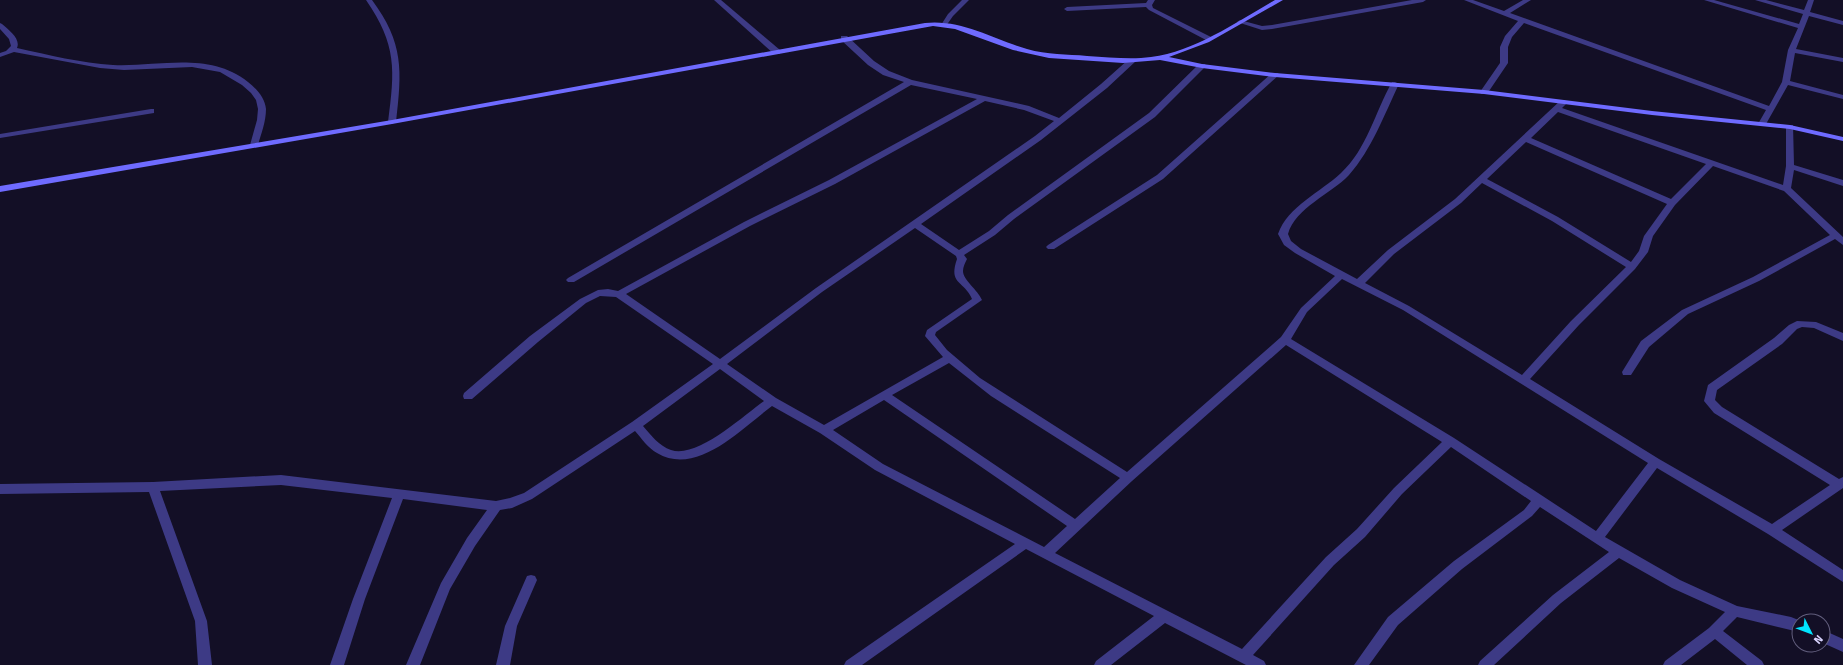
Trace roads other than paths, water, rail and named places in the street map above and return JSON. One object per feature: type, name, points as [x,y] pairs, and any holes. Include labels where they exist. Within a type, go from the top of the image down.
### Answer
[{"type":"street","points":[[369,0],[392,41],[396,80],[392,122]]},
{"type":"street","points":[[717,0],[777,52]]},
{"type":"street","points":[[944,24],[950,15],[966,0]]},
{"type":"street","points":[[0,189],[392,122],[777,52],[844,38],[912,27],[944,24],[1032,53],[1051,56],[1132,61],[1159,58],[1209,38],[1280,0]]},
{"type":"street","points":[[1240,22],[1262,28],[1272,27],[1423,0]]},
{"type":"street","points":[[1467,0],[1770,109]]},
{"type":"street","points":[[1504,14],[1528,0]]},
{"type":"street","points":[[1707,0],[1802,27]]},
{"type":"street","points":[[1758,0],[1843,22]]},
{"type":"street","points":[[1762,124],[1786,82],[1792,50],[1802,27],[1810,0]]},
{"type":"street","points":[[1067,9],[1150,3],[1209,38]]},
{"type":"street","points":[[1484,92],[1504,63],[1504,47],[1509,36],[1522,21]]},
{"type":"street","points":[[0,25],[15,42],[16,46],[14,50]]},
{"type":"street","points":[[844,38],[871,63],[886,74],[910,82],[1026,108],[1060,121]]},
{"type":"street","points":[[0,56],[14,50],[113,67],[148,68],[194,65],[215,67],[230,73],[246,84],[258,96],[262,104],[262,116],[254,145]]},
{"type":"street","points":[[1792,50],[1843,60]]},
{"type":"street","points":[[1159,58],[1202,66],[1275,75],[1484,92],[1652,113],[1790,127],[1843,139]]},
{"type":"street","points":[[0,489],[153,487],[281,480],[496,506],[512,503],[528,496],[636,425],[819,290],[1038,138],[1104,86],[1132,61]]},
{"type":"street","points":[[959,254],[989,236],[1000,228],[1010,217],[1152,115],[1202,66]]},
{"type":"street","points":[[1051,247],[1130,198],[1160,177],[1275,75]]},
{"type":"street","points":[[571,280],[910,82]]},
{"type":"street","points":[[1786,82],[1843,97]]},
{"type":"street","points":[[1395,84],[1364,149],[1345,174],[1297,213],[1286,225],[1284,234],[1287,243],[1298,252],[1406,308],[1655,462],[1772,530],[1843,577]]},
{"type":"street","points":[[620,294],[747,224],[832,182],[983,99]]},
{"type":"street","points":[[1358,284],[1391,252],[1458,201],[1564,102]]},
{"type":"street","points":[[1556,109],[1787,189],[1840,239],[1685,312],[1645,344],[1627,372]]},
{"type":"street","points":[[0,136],[151,111]]},
{"type":"street","points":[[1787,189],[1790,166],[1790,127]]},
{"type":"street","points":[[1525,138],[1672,202]]},
{"type":"street","points":[[1523,380],[1575,323],[1632,267],[1643,252],[1649,236],[1672,202],[1712,163]]},
{"type":"street","points":[[1790,166],[1843,183]]},
{"type":"street","points":[[1481,179],[1555,219],[1632,267]]},
{"type":"street","points":[[915,224],[959,254],[962,259],[958,269],[958,274],[976,295],[977,300],[932,330],[930,336],[967,373],[1025,413],[1069,439],[1128,478]]},
{"type":"street","points":[[1045,554],[1128,478],[1285,340],[1304,310],[1341,275]]},
{"type":"street","points":[[468,396],[534,339],[583,301],[598,293],[608,292],[620,294],[772,401],[824,430],[879,467],[1259,665]]},
{"type":"street","points":[[1772,530],[1841,483],[1718,410],[1709,402],[1712,388],[1778,341],[1792,327],[1801,324],[1816,325],[1843,337]]},
{"type":"street","points":[[1285,340],[1450,440],[1618,552],[1676,584],[1735,611],[1791,623]]},
{"type":"street","points":[[824,430],[884,394],[951,357]]},
{"type":"street","points":[[884,394],[1076,526]]},
{"type":"street","points":[[636,425],[658,448],[663,451],[680,456],[692,455],[709,446],[772,401]]},
{"type":"street","points":[[1244,656],[1330,561],[1361,533],[1398,491],[1450,440]]},
{"type":"street","points":[[1598,538],[1655,462]]},
{"type":"street","points":[[153,487],[201,621],[205,665]]},
{"type":"street","points":[[337,665],[359,599],[399,494]]},
{"type":"street","points":[[1361,665],[1394,620],[1458,565],[1528,513],[1540,499]]},
{"type":"street","points":[[413,665],[445,587],[471,542],[496,506]]},
{"type":"street","points":[[852,665],[1025,544]]},
{"type":"street","points":[[1485,665],[1557,600],[1618,552]]},
{"type":"street","points":[[502,665],[511,626],[531,580]]},
{"type":"street","points":[[1670,665],[1714,632],[1735,611]]},
{"type":"street","points":[[1101,665],[1164,616]]},
{"type":"street","points":[[1714,632],[1757,665]]},
{"type":"street","points":[[1831,640],[1843,646]]}]
